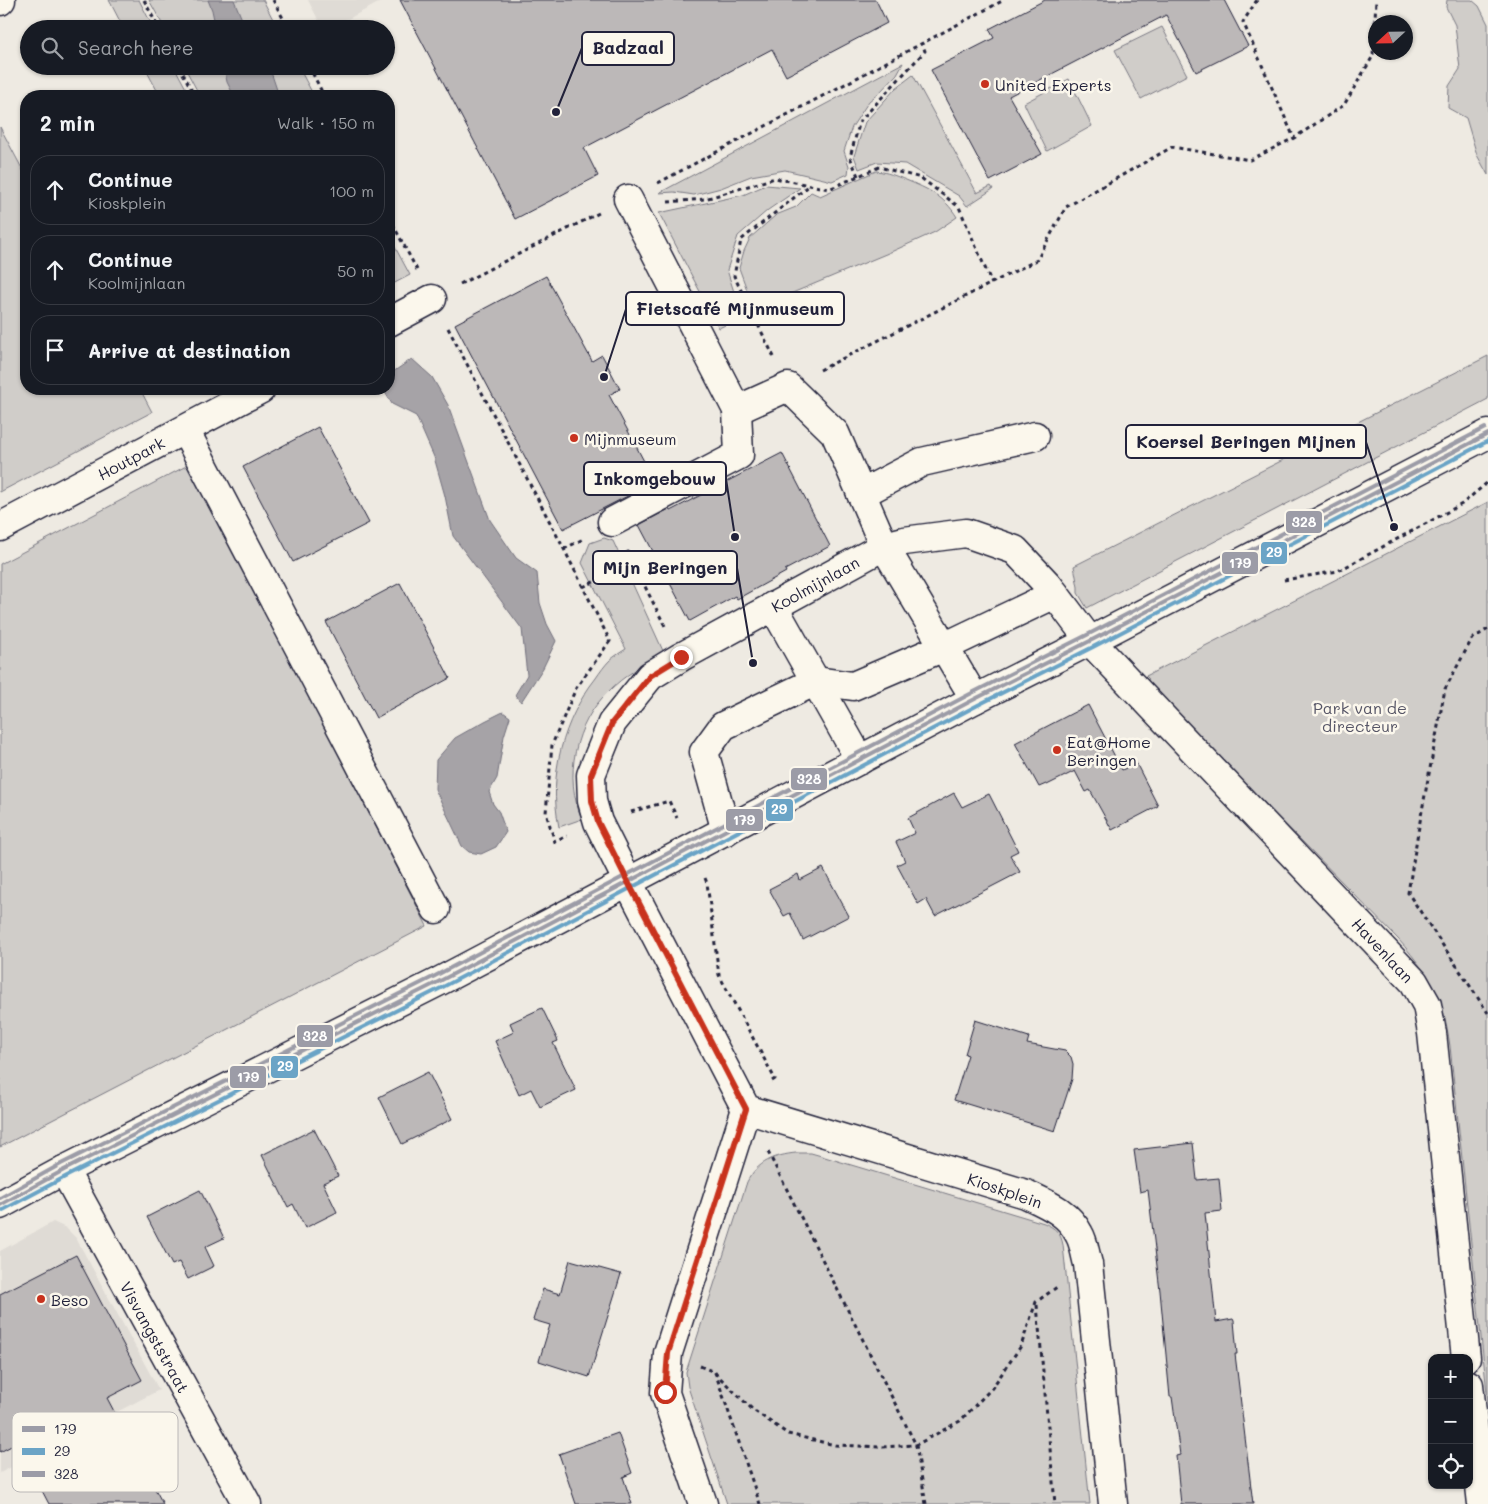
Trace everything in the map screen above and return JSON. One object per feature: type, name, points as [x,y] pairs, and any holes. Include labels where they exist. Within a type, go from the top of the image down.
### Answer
[{"type":"street","points":[[612,522],[739,456],[737,410],[628,199]]},
{"type":"street","points":[[395,319],[432,299]]},
{"type":"street","points":[[737,410],[788,387],[835,433],[884,546],[975,699]]},
{"type":"street","name":"Houtpark","points":[[0,528],[251,395]]},
{"type":"street","points":[[184,430],[436,909]]},
{"type":"street","points":[[0,1205],[64,1170],[398,1003],[975,699],[1488,434]]},
{"type":"street","points":[[861,494],[922,462],[1035,436]]},
{"type":"street","name":"Koolmijnlaan","points":[[628,882],[598,822],[592,801],[591,775],[612,723],[650,676],[681,657],[884,546],[904,541],[966,533],[1015,550],[1055,594],[1090,641]]},
{"type":"street","points":[[726,831],[704,752],[723,726],[816,681],[853,686],[944,647],[1055,594]]},
{"type":"street","points":[[773,606],[860,760]]},
{"type":"street","name":"Havenlaan","points":[[1090,641],[1414,982],[1427,1005],[1432,1033],[1466,1354]]},
{"type":"street","points":[[628,882],[746,1109],[668,1353],[665,1392],[703,1504]]},
{"type":"street","name":"Kioskplein","points":[[746,1109],[1026,1194],[1059,1210],[1070,1220],[1080,1235],[1088,1264],[1113,1504]]},
{"type":"street","name":"Visvangststraat","points":[[64,1170],[247,1504]]},
{"type":"street","points":[[1470,1399],[1482,1504]]},
{"type":"path","points":[[144,0],[154,20]]},
{"type":"path","points":[[273,0],[284,20]]},
{"type":"path","points":[[432,299],[628,199],[1004,0]]},
{"type":"path","points":[[1257,0],[1243,22],[1294,138]]},
{"type":"path","points":[[810,185],[741,240],[734,276],[788,387],[1037,260],[1066,207],[1172,147],[1250,160],[1294,138],[1344,106],[1373,56],[1376,0]]},
{"type":"path","points":[[858,176],[850,157],[860,121],[925,50],[922,44]]},
{"type":"path","points":[[184,75],[192,90]]},
{"type":"path","points":[[313,75],[321,90]]},
{"type":"path","points":[[628,199],[662,202],[705,199],[775,178],[829,189],[879,167],[921,178],[959,207],[992,284]]},
{"type":"path","points":[[395,228],[610,641],[576,688],[552,745],[546,813],[556,842],[598,822],[669,801],[707,883],[719,975],[774,1079],[746,1109]]},
{"type":"path","points":[[1276,581],[1338,571],[1462,504],[1488,482]]},
{"type":"path","points":[[612,522],[681,657]]},
{"type":"path","points":[[583,587],[633,563]]},
{"type":"path","points":[[1488,629],[1472,639],[1445,689],[1408,893],[1488,1012]]},
{"type":"path","points":[[786,1187],[916,1445],[926,1504]]},
{"type":"path","points":[[760,1504],[714,1372],[753,1410],[788,1434],[835,1445],[916,1445],[960,1421],[992,1388],[1021,1346],[1036,1302],[1088,1264]]},
{"type":"path","points":[[1036,1302],[1055,1504]]},
{"type":"shaded area","points":[[208,0],[234,0],[242,20],[214,20]]},
{"type":"shaded area","points":[[308,0],[384,0],[346,20],[318,20]]},
{"type":"shaded area","points":[[226,75],[272,75],[277,90],[231,90]]},
{"type":"shaded area","points":[[412,359],[432,377],[448,405],[490,520],[516,558],[537,573],[540,603],[547,624],[556,641],[543,668],[521,702],[515,695],[527,675],[522,629],[453,536],[445,496],[434,457],[416,416],[392,404],[387,395],[395,395],[395,371]]},
{"type":"shaded area","points":[[503,712],[510,717],[504,736],[497,778],[489,792],[506,832],[496,847],[481,854],[469,852],[462,846],[435,789],[436,760],[455,738]]},
{"type":"shaded area","points":[[53,1222],[66,1228],[76,1238],[159,1390],[117,1412],[12,1412],[12,1467],[0,1473],[0,1251]]},
{"type":"green space","points":[[109,0],[139,0],[149,20],[119,20]]},
{"type":"green space","points":[[149,0],[263,0],[273,20],[160,20]]},
{"type":"green space","points":[[1447,0],[1472,0],[1479,6],[1488,24],[1488,175],[1477,155],[1466,118],[1448,108],[1449,86],[1460,69],[1455,25],[1446,7]]},
{"type":"green space","points":[[1162,27],[1187,75],[1141,99],[1115,50]]},
{"type":"green space","points":[[903,63],[897,74],[869,101],[852,127],[844,151],[849,166],[848,174],[832,181],[785,170],[751,176],[721,188],[694,195],[674,192],[659,193]]},
{"type":"green space","points":[[149,75],[179,75],[187,90],[157,90]]},
{"type":"green space","points":[[189,75],[303,75],[311,90],[197,90]]},
{"type":"green space","points":[[913,75],[977,193],[991,186],[993,189],[967,206],[959,196],[905,164],[877,162],[859,169],[854,156],[865,122],[896,88]]},
{"type":"green space","points":[[1069,79],[1092,126],[1047,151],[1024,103]]},
{"type":"green space","points":[[0,127],[20,165],[20,395],[143,395],[152,412],[0,492]]},
{"type":"green space","points":[[876,171],[895,176],[928,190],[941,198],[957,217],[935,232],[754,309],[739,268],[750,238],[776,215],[796,207],[811,192],[820,196]]},
{"type":"green space","points":[[766,185],[800,188],[768,210],[738,236],[727,270],[742,317],[719,328],[659,213],[743,195]]},
{"type":"green space","points":[[395,247],[410,275],[395,283]]},
{"type":"green space","points":[[1488,356],[1488,399],[1087,608],[1078,593],[1074,566]]},
{"type":"green space","points":[[190,464],[427,926],[0,1147],[0,564]]},
{"type":"green space","name":"Park van de directeur","points":[[1488,502],[1488,1402],[1450,1046],[1445,1017],[1434,988],[1411,954],[1398,939],[1145,681],[1149,679],[1146,676]]},
{"type":"green space","points":[[604,538],[613,541],[664,653],[635,670],[614,686],[587,719],[580,735],[573,769],[576,803],[582,819],[559,827],[555,788],[557,768],[567,730],[584,694],[610,660],[626,649],[582,563],[590,543]]},
{"type":"green space","points":[[796,1153],[818,1155],[1044,1223],[1057,1231],[1063,1245],[1090,1504],[727,1504],[688,1387],[686,1372],[747,1182],[756,1169],[767,1161]]},
{"type":"building","points":[[400,0],[876,0],[887,23],[786,76],[772,49],[584,148],[598,176],[515,219]]},
{"type":"building","name":"United Experts","points":[[1045,0],[1224,0],[1248,46],[1196,72],[1166,15],[1009,96],[1042,154],[990,181],[931,70],[994,38],[989,29]]},
{"type":"building","name":"Mijnmuseum","points":[[546,276],[592,361],[602,355],[620,389],[609,395],[655,482],[563,529],[455,324]]},
{"type":"building","points":[[318,427],[369,523],[293,562],[243,467]]},
{"type":"building","points":[[782,453],[830,546],[737,599],[735,596],[690,621],[639,525]]},
{"type":"building","points":[[400,583],[450,678],[376,718],[326,622]]},
{"type":"building","points":[[1088,705],[1122,770],[1136,763],[1158,806],[1112,830],[1090,790],[1086,792],[1075,771],[1039,787],[1015,743]]},
{"type":"building","points":[[954,793],[962,807],[989,794],[1018,851],[1010,855],[1020,872],[935,916],[926,899],[918,904],[897,865],[905,861],[896,842],[915,833],[908,818]]},
{"type":"building","points":[[823,868],[849,916],[803,940],[790,913],[784,916],[769,889],[798,874],[800,880]]},
{"type":"building","points":[[542,1008],[558,1041],[553,1043],[576,1090],[540,1107],[531,1089],[519,1095],[495,1041],[514,1032],[510,1023]]},
{"type":"building","points":[[975,1020],[1029,1037],[1027,1044],[1065,1051],[1071,1057],[1073,1064],[1072,1079],[1055,1131],[954,1100],[968,1055],[965,1054]]},
{"type":"building","points":[[428,1072],[452,1119],[402,1144],[379,1097]]},
{"type":"building","points":[[314,1129],[338,1176],[323,1183],[337,1212],[305,1228],[293,1204],[288,1207],[262,1155]]},
{"type":"building","points":[[1193,1143],[1197,1180],[1219,1178],[1222,1211],[1205,1213],[1216,1322],[1233,1319],[1234,1321],[1237,1354],[1235,1354],[1253,1504],[1181,1504],[1176,1456],[1180,1455],[1172,1397],[1170,1397],[1148,1190],[1140,1192],[1134,1150]]},
{"type":"building","points":[[200,1190],[224,1238],[205,1247],[214,1266],[188,1279],[179,1262],[172,1265],[147,1217]]},
{"type":"building","points":[[76,1255],[142,1380],[107,1398],[114,1412],[12,1412],[12,1446],[0,1452],[0,1294]]},
{"type":"building","points":[[570,1260],[621,1274],[589,1377],[539,1361],[550,1325],[533,1320],[543,1289],[560,1294]]},
{"type":"building","points":[[618,1433],[632,1473],[623,1477],[632,1504],[576,1504],[559,1454]]},
{"type":"building","points":[[43,1492],[157,1492],[163,1504],[49,1504]]},
{"type":"transit line","name":"328","points":[[0,1198],[61,1164],[435,976],[972,693],[1485,428]]},
{"type":"transit line","name":"179","points":[[0,1205],[64,1170],[438,982],[975,699],[1488,434]]},
{"type":"transit line","name":"29","points":[[3,1210],[441,988],[978,705],[1488,441]]},
{"type":"place","name":"United Experts","points":[[985,84]]},
{"type":"place","name":"Badzaal","points":[[556,112]]},
{"type":"place","name":"Fietscafé Mijnmuseum","points":[[604,377]]},
{"type":"place","name":"Mijnmuseum","points":[[574,438]]},
{"type":"place","name":"Koersel Beringen Mijnen","points":[[1394,527]]},
{"type":"place","name":"Inkomgebouw","points":[[735,537]]},
{"type":"place","name":"Mijn Beringen","points":[[753,663]]},
{"type":"place","name":"Eat@Home Beringen","points":[[1057,750]]},
{"type":"place","name":"Beso","points":[[41,1299]]},
{"type":"route","points":[[665,1392],[668,1353],[746,1109],[598,822],[592,801],[591,775],[612,723],[650,676],[681,657]]}]
